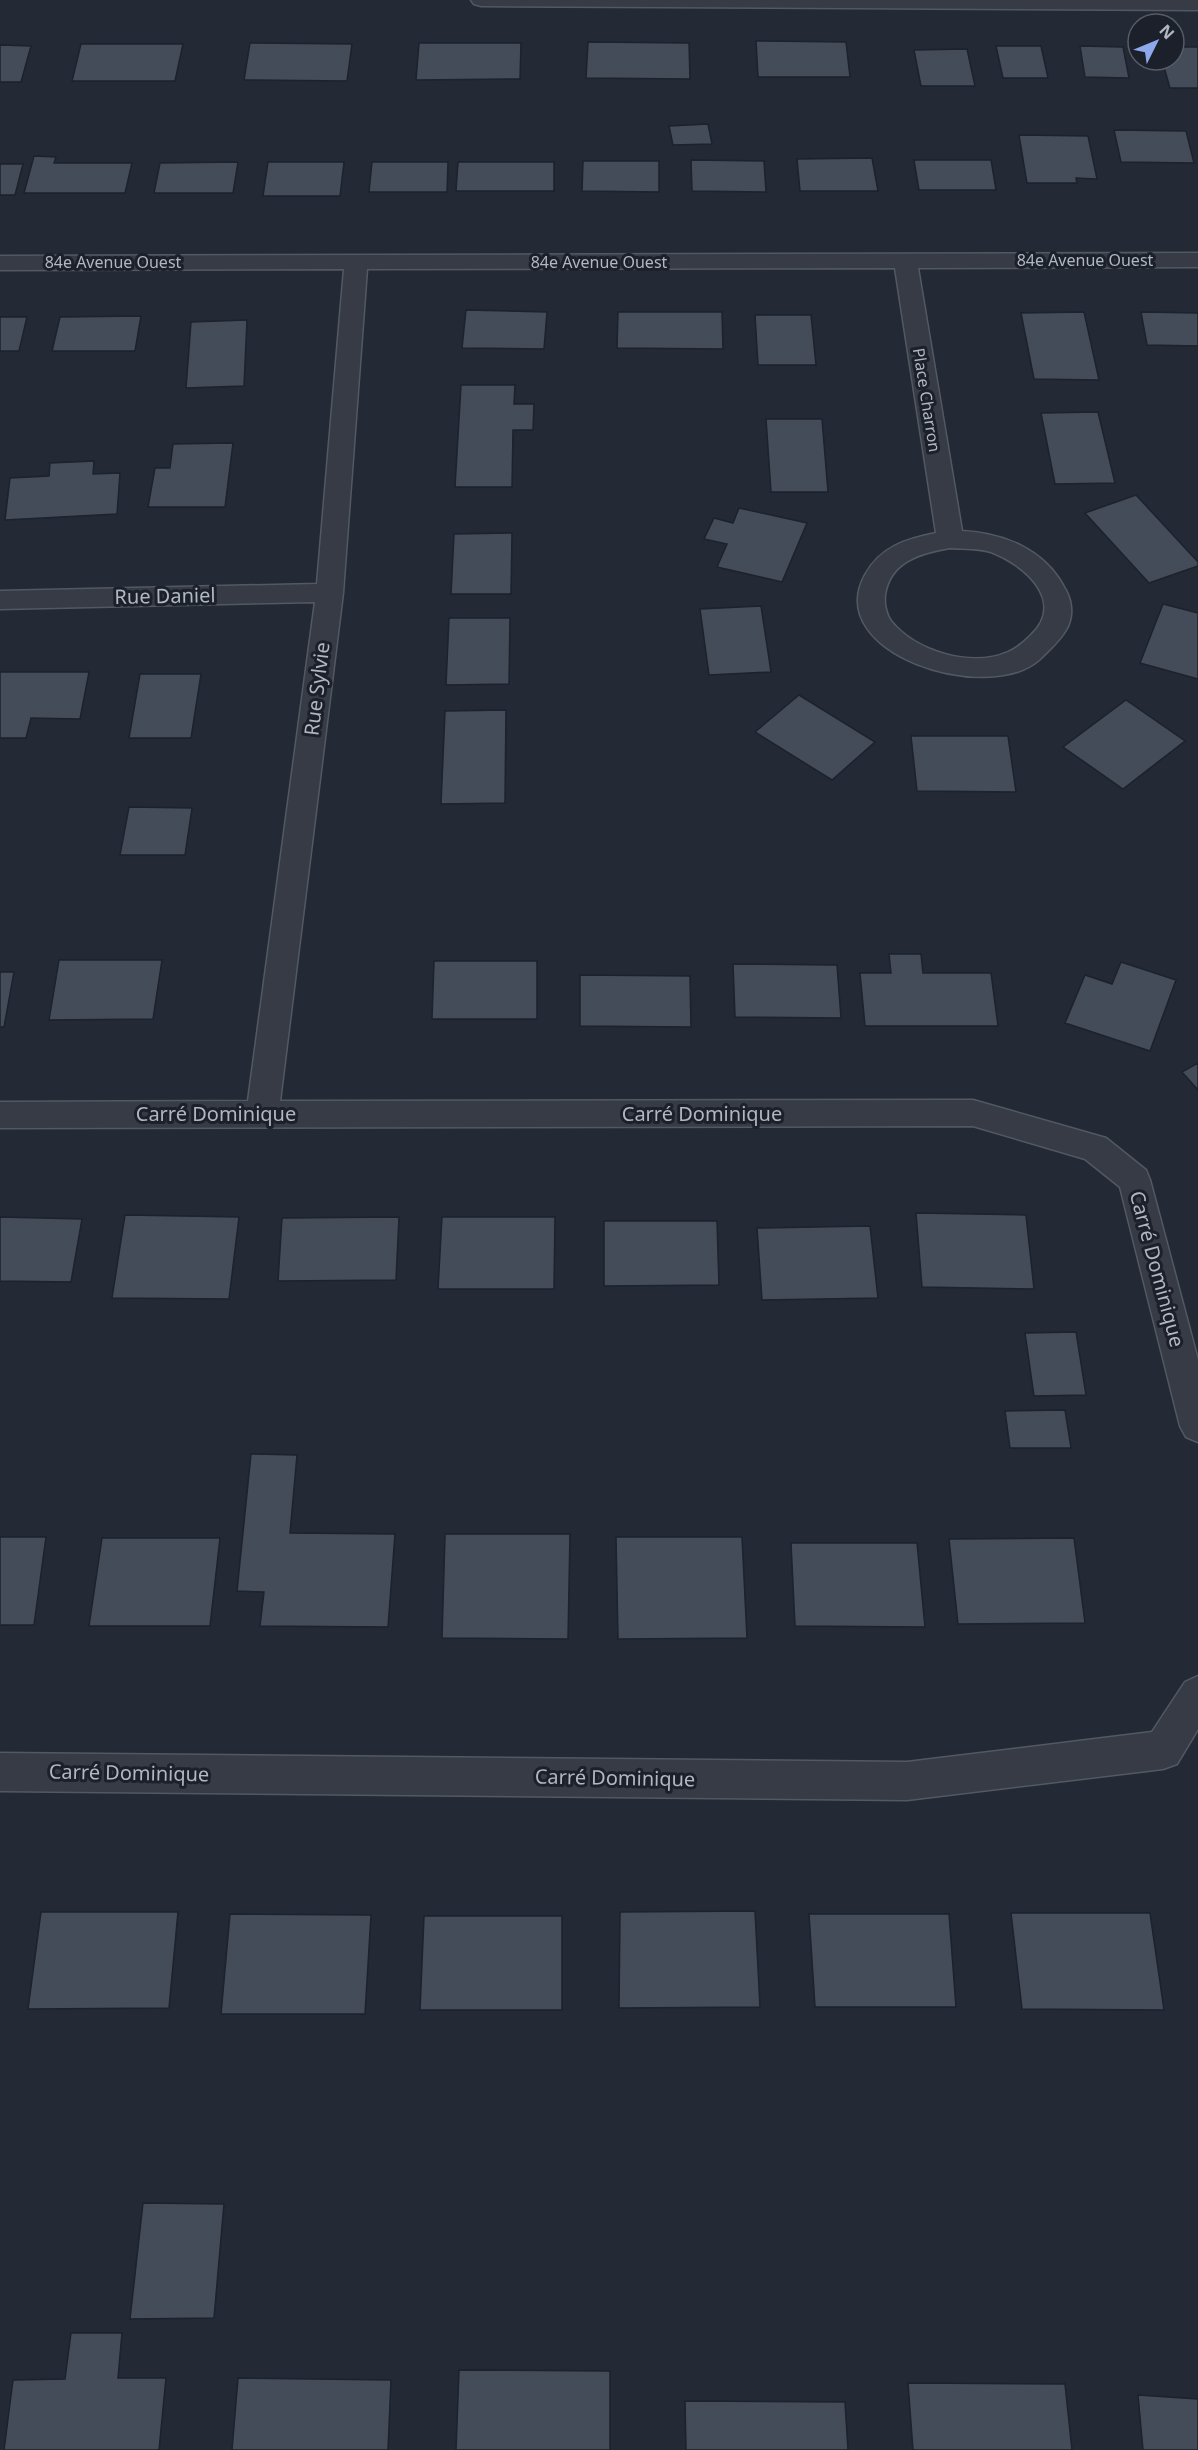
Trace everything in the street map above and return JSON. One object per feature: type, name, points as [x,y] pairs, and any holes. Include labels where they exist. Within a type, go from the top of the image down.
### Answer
[{"type":"street","points":[[481,0],[891,4],[1139,1],[1198,4]]},
{"type":"street","name":"84e Avenue Ouest","points":[[0,263],[1198,260]]},
{"type":"street","name":"Place Charron","points":[[905,261],[950,539]]},
{"type":"street","name":"Rue Sylvie","points":[[262,1114],[330,593],[356,262]]},
{"type":"street","points":[[950,539],[987,542],[1016,553],[1029,561],[1048,581],[1057,603],[1056,624],[1035,651],[1000,665],[959,667],[926,659],[893,640],[879,624],[871,602],[873,580],[894,555],[920,543],[950,539]]},
{"type":"street","name":"Rue Daniel","points":[[0,600],[330,593]]},
{"type":"street","name":"Carré Dominique","points":[[0,1114],[973,1113],[1095,1148],[1134,1180],[1198,1426]]},
{"type":"street","name":"Carré Dominique","points":[[0,1772],[907,1781],[1163,1750],[1198,1695]]},
{"type":"building","points":[[756,41],[846,42],[850,77],[758,77]]},
{"type":"building","points":[[588,42],[689,43],[690,79],[586,78]]},
{"type":"building","points":[[250,43],[352,44],[347,81],[244,80]]},
{"type":"building","points":[[419,43],[521,43],[520,79],[416,80]]},
{"type":"building","points":[[81,44],[183,44],[175,81],[72,81]]},
{"type":"building","points":[[0,45],[31,46],[21,82],[0,82]]},
{"type":"building","points":[[996,46],[1041,46],[1048,78],[1003,78]]},
{"type":"building","points":[[1080,46],[1123,47],[1126,72],[1129,78],[1085,77]]},
{"type":"building","points":[[1186,47],[1198,47],[1198,88],[1170,88],[1165,72],[1186,72]]},
{"type":"building","points":[[967,49],[975,86],[921,86],[914,50]]},
{"type":"building","points":[[708,124],[712,144],[673,145],[669,126]]},
{"type":"building","points":[[1114,130],[1186,131],[1194,163],[1121,162]]},
{"type":"building","points":[[1019,135],[1088,136],[1097,179],[1076,178],[1077,183],[1027,183]]},
{"type":"building","points":[[34,156],[56,157],[54,163],[132,163],[125,193],[24,193]]},
{"type":"building","points":[[872,158],[878,191],[800,191],[797,159]]},
{"type":"building","points":[[691,160],[764,161],[766,192],[692,191]]},
{"type":"building","points":[[914,160],[991,160],[996,190],[919,190]]},
{"type":"building","points":[[583,161],[659,161],[659,192],[582,191]]},
{"type":"building","points":[[238,162],[233,193],[154,193],[160,163]]},
{"type":"building","points":[[268,162],[344,162],[340,196],[263,196]]},
{"type":"building","points":[[372,162],[448,162],[447,192],[369,192]]},
{"type":"building","points":[[458,162],[554,162],[554,191],[456,191]]},
{"type":"building","points":[[0,164],[23,164],[15,195],[0,195]]},
{"type":"building","points":[[466,310],[547,312],[544,349],[462,348]]},
{"type":"building","points":[[618,312],[722,312],[723,349],[617,348]]},
{"type":"building","points":[[1084,312],[1099,380],[1034,379],[1021,313]]},
{"type":"building","points":[[1141,312],[1198,313],[1198,346],[1147,345]]},
{"type":"building","points":[[755,315],[811,315],[816,365],[758,365]]},
{"type":"building","points":[[141,316],[135,351],[52,351],[60,317]]},
{"type":"building","points":[[0,317],[27,317],[19,351],[0,351]]},
{"type":"building","points":[[247,320],[244,386],[186,388],[191,322]]},
{"type":"building","points":[[461,385],[515,385],[514,404],[534,404],[533,430],[513,430],[512,487],[455,487]]},
{"type":"building","points":[[1098,412],[1115,483],[1055,484],[1041,413]]},
{"type":"building","points":[[766,419],[822,419],[828,492],[771,492]]},
{"type":"building","points":[[233,443],[225,507],[148,507],[155,468],[170,468],[173,444]]},
{"type":"building","points":[[94,461],[93,474],[120,473],[117,514],[5,520],[10,478],[49,476],[50,463]]},
{"type":"building","points":[[1136,495],[1198,562],[1198,566],[1149,583],[1085,513]]},
{"type":"building","points":[[739,508],[807,523],[782,582],[717,567],[727,544],[704,539],[714,518],[733,523]]},
{"type":"building","points":[[512,533],[511,594],[451,594],[454,534]]},
{"type":"building","points":[[1163,604],[1198,613],[1198,679],[1140,663]]},
{"type":"building","points":[[761,606],[771,672],[709,675],[700,609]]},
{"type":"building","points":[[449,618],[510,618],[509,684],[446,685]]},
{"type":"building","points":[[0,672],[89,672],[80,719],[31,718],[26,738],[0,738]]},
{"type":"building","points":[[140,674],[201,674],[191,738],[129,738]]},
{"type":"building","points":[[799,695],[875,742],[832,780],[755,732]]},
{"type":"building","points":[[1126,700],[1185,741],[1123,789],[1063,747]]},
{"type":"building","points":[[506,710],[505,803],[441,804],[445,711]]},
{"type":"building","points":[[911,736],[1008,736],[1016,792],[917,791]]},
{"type":"building","points":[[129,807],[192,808],[185,855],[120,855]]},
{"type":"building","points":[[889,954],[921,954],[923,973],[991,973],[998,1026],[865,1026],[860,973],[891,973]]},
{"type":"building","points":[[59,960],[162,960],[153,1019],[49,1020]]},
{"type":"building","points":[[434,961],[537,961],[537,1019],[432,1019]]},
{"type":"building","points":[[1121,962],[1176,980],[1150,1051],[1065,1023],[1085,975],[1112,984]]},
{"type":"building","points":[[733,964],[837,965],[841,1018],[735,1017]]},
{"type":"building","points":[[0,972],[14,972],[4,1027],[0,1027]]},
{"type":"building","points":[[580,975],[690,976],[691,1027],[580,1026]]},
{"type":"building","points":[[1198,1063],[1198,1090],[1182,1072]]},
{"type":"building","points":[[916,1213],[1026,1215],[1034,1289],[922,1287]]},
{"type":"building","points":[[125,1215],[239,1217],[229,1299],[112,1298]]},
{"type":"building","points":[[0,1217],[82,1219],[71,1282],[0,1281]]},
{"type":"building","points":[[399,1217],[396,1280],[278,1281],[282,1218]]},
{"type":"building","points":[[442,1217],[555,1217],[554,1289],[438,1289]]},
{"type":"building","points":[[604,1221],[717,1221],[719,1285],[604,1286]]},
{"type":"building","points":[[870,1226],[878,1298],[762,1300],[757,1228]]},
{"type":"building","points":[[1076,1332],[1086,1395],[1034,1396],[1025,1333]]},
{"type":"building","points":[[1065,1410],[1071,1448],[1010,1448],[1005,1411]]},
{"type":"building","points":[[251,1454],[297,1455],[290,1533],[395,1534],[388,1627],[260,1626],[264,1592],[237,1591]]},
{"type":"building","points":[[445,1534],[570,1534],[568,1639],[442,1638]]},
{"type":"building","points":[[0,1537],[46,1537],[34,1625],[0,1625]]},
{"type":"building","points":[[616,1537],[742,1537],[747,1638],[618,1639]]},
{"type":"building","points":[[102,1538],[220,1538],[210,1626],[89,1626]]},
{"type":"building","points":[[1074,1538],[1085,1623],[958,1624],[949,1539]]},
{"type":"building","points":[[791,1543],[917,1543],[925,1627],[795,1626]]},
{"type":"building","points":[[755,1911],[760,2007],[619,2008],[620,1912]]},
{"type":"building","points":[[41,1912],[178,1912],[169,2008],[28,2009]]},
{"type":"building","points":[[1011,1913],[1150,1913],[1164,2010],[1022,2009]]},
{"type":"building","points":[[230,1914],[371,1915],[365,2014],[221,2014]]},
{"type":"building","points":[[809,1914],[949,1914],[956,2007],[815,2007]]},
{"type":"building","points":[[424,1916],[562,1916],[562,2010],[420,2010]]},
{"type":"building","points":[[143,2203],[224,2204],[214,2318],[130,2319]]},
{"type":"building","points":[[71,2333],[122,2333],[118,2378],[166,2378],[159,2450],[4,2450],[13,2380],[65,2379]]},
{"type":"building","points":[[459,2370],[610,2371],[610,2450],[456,2450]]},
{"type":"building","points":[[238,2378],[391,2380],[388,2450],[232,2450]]},
{"type":"building","points":[[908,2383],[1065,2384],[1072,2450],[913,2450]]},
{"type":"building","points":[[1138,2395],[1198,2399],[1198,2450],[1143,2450]]},
{"type":"building","points":[[685,2401],[845,2402],[848,2450],[686,2450]]}]
